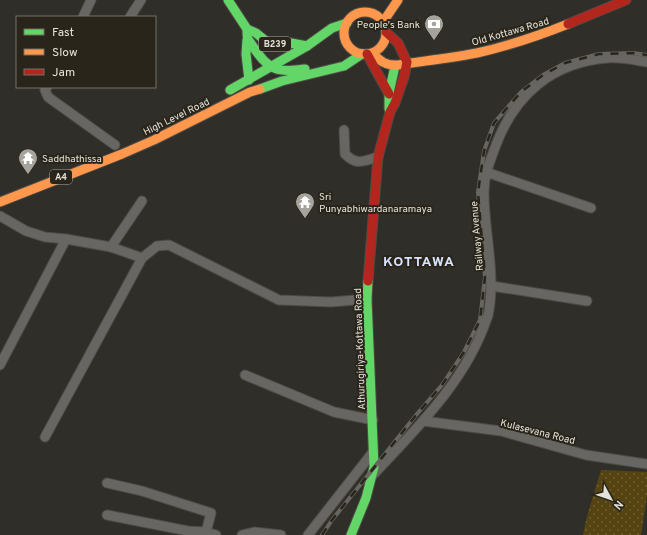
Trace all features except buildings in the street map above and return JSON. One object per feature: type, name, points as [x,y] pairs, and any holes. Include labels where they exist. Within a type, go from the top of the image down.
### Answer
[{"type":"main road","points":[[383,22],[398,0]]},
{"type":"main road","name":"Old Kottawa Road","points":[[395,66],[406,62],[448,58],[506,46],[576,22],[626,0]]},
{"type":"main road","name":"B239","points":[[229,1],[248,29],[256,33],[262,39],[271,44],[291,43],[307,46]]},
{"type":"main road","points":[[366,4],[347,23],[344,36],[346,42],[355,52],[367,53],[378,50],[382,45],[386,32]]},
{"type":"main road","points":[[355,15],[367,12],[373,14],[383,22],[386,32],[398,43],[406,62]]},
{"type":"main road","points":[[225,93],[307,46],[332,28],[347,23]]},
{"type":"main road","name":"B239","points":[[248,29],[245,47],[249,80]]},
{"type":"main road","name":"B239","points":[[246,40],[252,44],[263,62],[270,68]]},
{"type":"main road","points":[[367,53],[386,64],[395,66]]},
{"type":"main road","points":[[367,53],[375,71],[385,84],[389,94]]},
{"type":"main road","name":"High Level Road","points":[[0,202],[141,146],[250,92],[282,81],[344,66],[367,53]]},
{"type":"main road","name":"Athurugiriya-Kottawa Road","points":[[351,535],[366,498],[374,467],[367,299],[378,157],[390,112],[398,96],[404,77],[406,62]]},
{"type":"main road","name":"Athurugiriya-Kottawa Road","points":[[390,112],[388,105],[389,94],[395,66]]},
{"type":"main road","points":[[270,68],[288,72],[315,68],[325,70]]},
{"type":"main road","name":"A4","points":[[0,196],[45,178],[87,158]]},
{"type":"street","points":[[83,16],[91,0]]},
{"type":"street","points":[[131,16],[141,0]]},
{"type":"street","name":"Railway Avenue","points":[[372,477],[423,422],[452,385],[473,352],[488,317],[492,286],[484,191],[486,172],[502,130],[520,101],[540,81],[574,65],[608,58],[628,58],[647,62]]},
{"type":"street","points":[[46,88],[45,90],[48,97],[115,145]]},
{"type":"street","points":[[344,130],[345,154],[351,160],[359,162],[378,157]]},
{"type":"street","points":[[486,172],[592,208]]},
{"type":"street","points":[[111,247],[142,201]]},
{"type":"street","points":[[0,216],[26,231],[45,237],[111,247],[142,258]]},
{"type":"street","points":[[0,365],[66,239]]},
{"type":"street","points":[[45,438],[142,258],[157,246],[169,245],[279,300],[331,302],[367,299]]},
{"type":"street","points":[[492,286],[587,301]]},
{"type":"street","points":[[245,375],[334,412],[373,420]]},
{"type":"street","name":"Kulasevana Road","points":[[423,422],[501,431],[586,455],[647,464]]},
{"type":"street","points":[[308,535],[373,452]]},
{"type":"street","points":[[107,483],[142,491],[211,513],[206,532]]},
{"type":"street","points":[[107,516],[188,531],[206,532],[216,535]]},
{"type":"street","points":[[242,535],[254,532],[281,535]]},
{"type":"shaded area","points":[[601,470],[647,472],[647,497],[641,535],[583,535],[587,516]]},
{"type":"railway","points":[[322,535],[332,520],[442,385],[464,352],[480,320],[485,277],[478,192],[484,151],[494,123],[521,92],[543,75],[565,63],[599,54],[633,53],[647,55]]},
{"type":"traffic: fast","points":[[228,0],[247,29],[256,33],[267,42],[276,44],[291,43],[307,46]]},
{"type":"traffic: fast","points":[[230,90],[307,46],[332,28],[347,23]]},
{"type":"traffic: fast","points":[[247,29],[248,40],[259,56],[270,66],[275,69],[288,71],[305,69]]},
{"type":"traffic: fast","points":[[247,40],[246,54],[249,80]]},
{"type":"traffic: fast","points":[[260,89],[282,81],[344,66],[362,54]]},
{"type":"traffic: fast","points":[[389,109],[389,93],[395,66]]},
{"type":"traffic: fast","points":[[351,535],[366,498],[374,467],[367,299],[368,281]]},
{"type":"traffic: slow","points":[[383,22],[398,0]]},
{"type":"traffic: slow","points":[[365,12],[380,18],[386,33],[380,48],[365,54],[350,48],[344,33],[350,18],[365,12]]},
{"type":"traffic: slow","points":[[372,53],[390,65],[447,58],[477,53],[500,47],[534,37],[568,24]]},
{"type":"traffic: slow","points":[[0,202],[122,154],[154,140],[250,92],[260,89]]},
{"type":"traffic: jam","points":[[568,24],[626,0]]},
{"type":"traffic: jam","points":[[368,281],[378,157],[390,112],[395,103],[404,77],[407,62],[398,43],[386,32]]},
{"type":"traffic: jam","points":[[367,54],[389,94]]},
{"type":"place","name":"People's Bank","points":[[434,41]]},
{"type":"place","name":"Saddhathissa","points":[[28,175]]},
{"type":"place","name":"Sri Punyabhiwardanaramaya","points":[[305,219]]},
{"type":"district","name":"KOTTAWA","points":[[419,261]]}]
